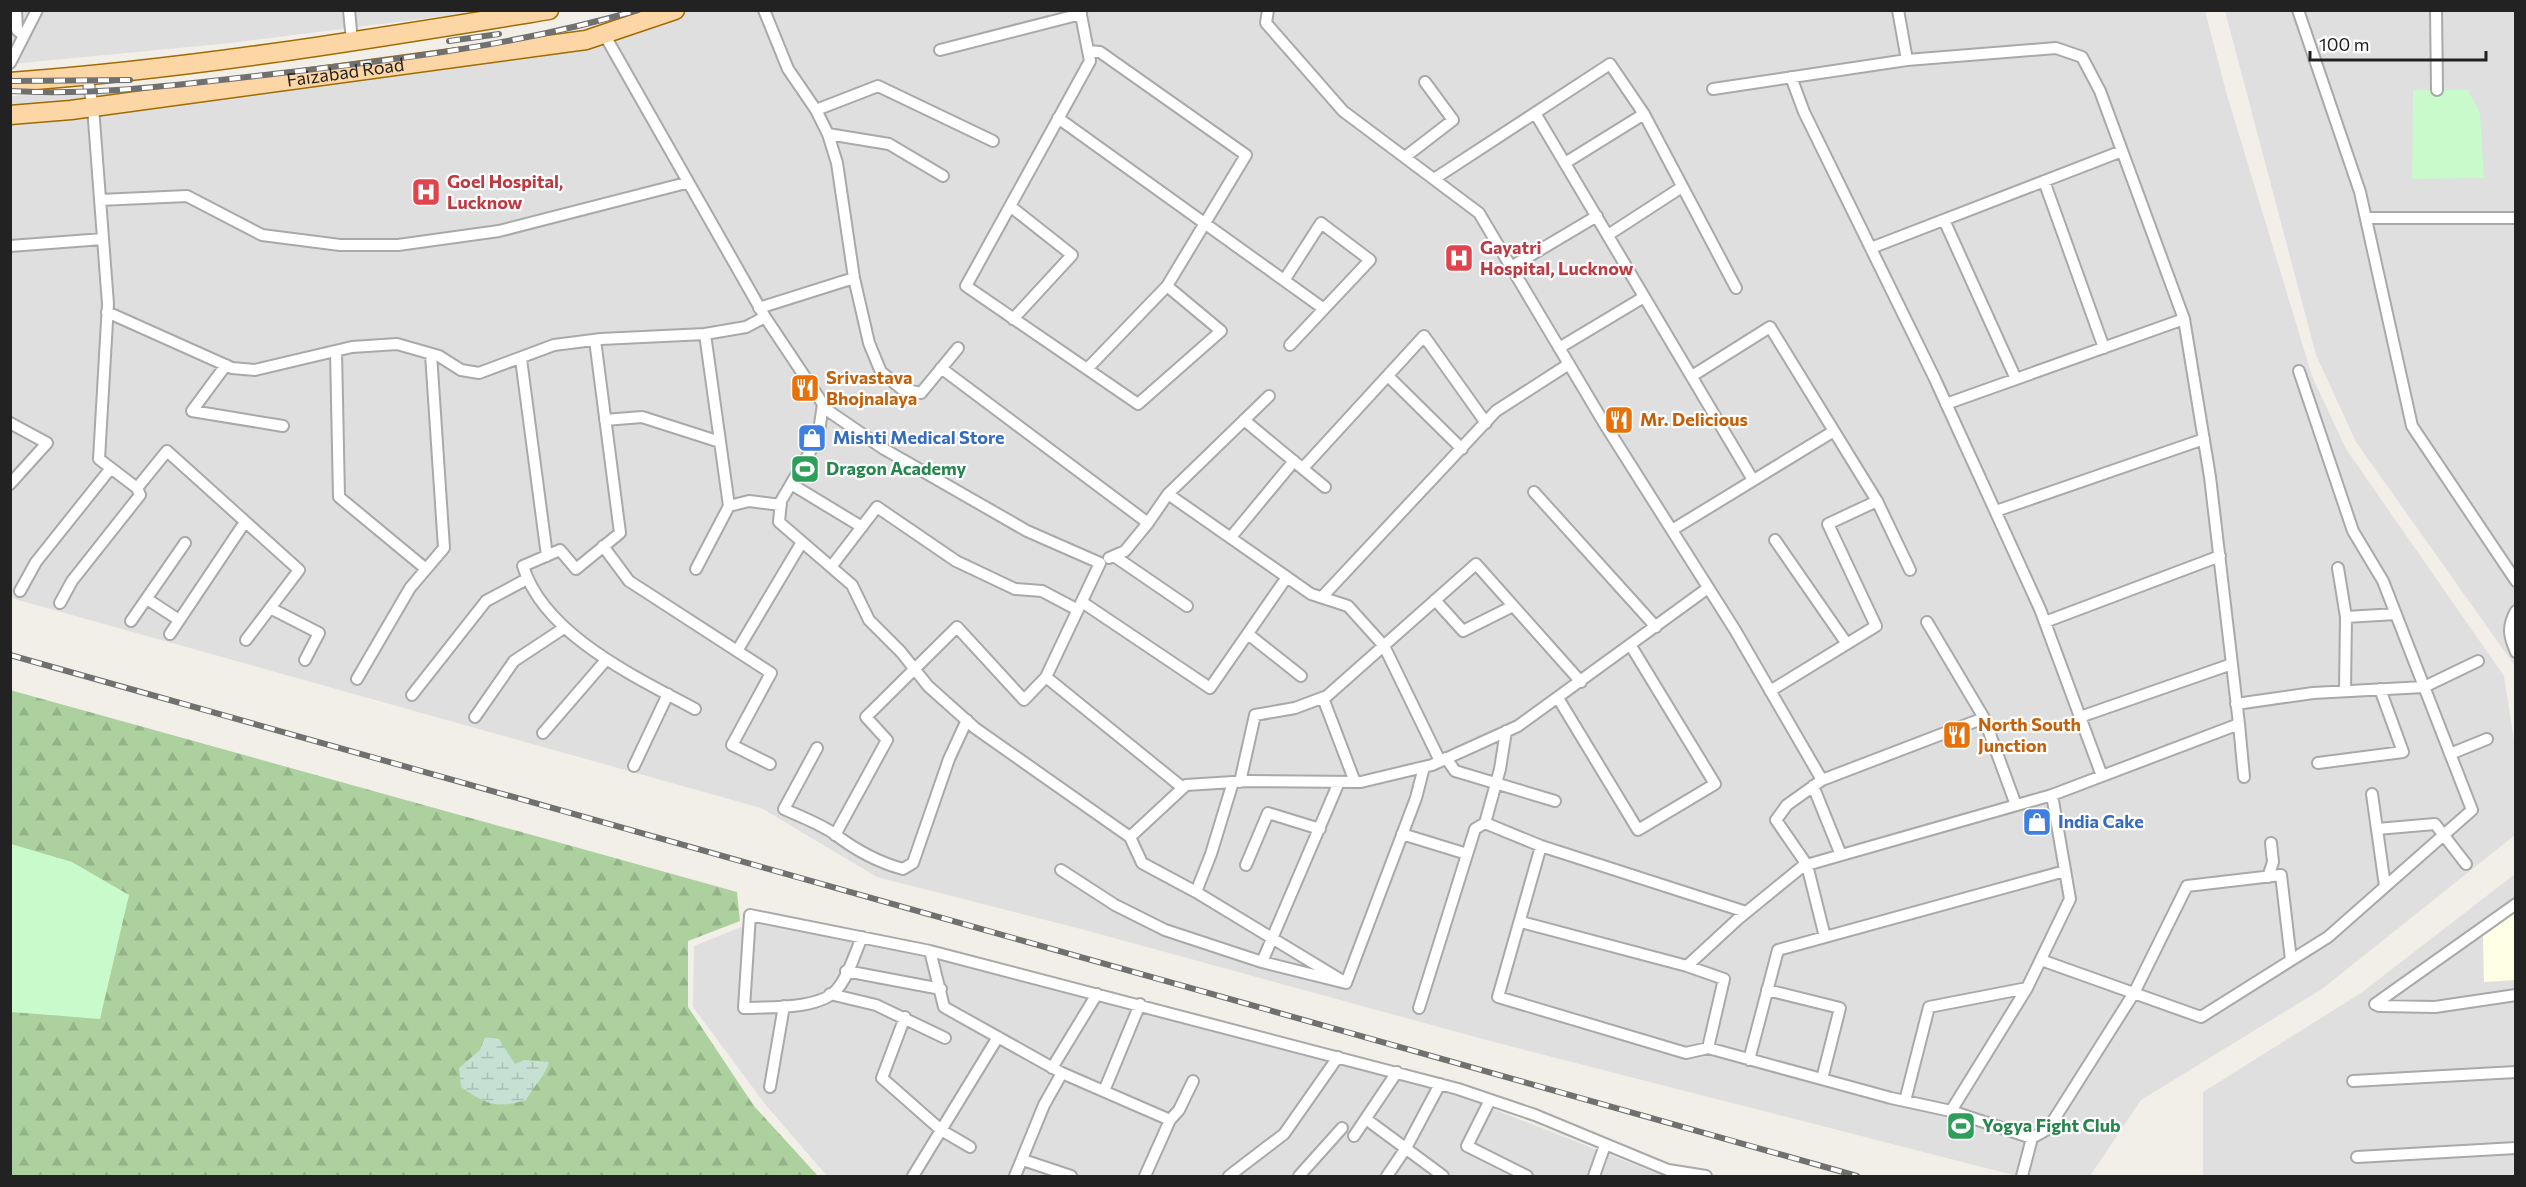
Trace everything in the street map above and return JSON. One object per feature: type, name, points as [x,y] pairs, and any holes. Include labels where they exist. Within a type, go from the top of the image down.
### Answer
[{"type":"main road","name":"Faizabad Road","points":[[10,82],[87,76],[352,41],[549,10]]},
{"type":"main road","name":"Faizabad Road","points":[[10,115],[93,108],[586,40],[675,10]]},
{"type":"street","points":[[16,10],[17,30],[23,35]]},
{"type":"street","points":[[10,63],[37,10]]},
{"type":"street","points":[[349,10],[352,41]]},
{"type":"street","points":[[764,10],[788,69],[816,110],[828,134],[837,163],[854,278],[868,343],[881,372],[902,389],[921,393],[958,348]]},
{"type":"street","points":[[1268,10],[1266,23],[1343,111],[1479,213],[1559,348],[1770,691],[1817,783],[1841,855]]},
{"type":"street","points":[[1898,10],[1907,60]]},
{"type":"street","points":[[2298,10],[2360,192],[2412,426],[2516,581]]},
{"type":"street","points":[[2436,10],[2437,90]]},
{"type":"street","points":[[940,50],[1080,12],[1090,61],[966,286],[1138,404],[1221,331],[1167,286]]},
{"type":"street","points":[[603,34],[686,183],[762,312],[827,410],[884,449],[1027,531],[1100,562]]},
{"type":"street","points":[[1713,89],[1907,60],[2056,48],[2082,57],[2100,91],[2184,319],[2220,556],[2244,777]]},
{"type":"street","points":[[1087,369],[1167,286],[1246,155],[1100,52],[1088,51]]},
{"type":"street","points":[[1434,179],[1610,64],[1644,114],[1736,288]]},
{"type":"street","points":[[60,603],[72,581],[140,495],[137,488],[99,459],[107,312],[93,108],[87,76]]},
{"type":"street","points":[[1791,77],[1804,112],[1947,404],[2045,622],[2102,776]]},
{"type":"street","points":[[1405,157],[1453,120],[1425,82]]},
{"type":"street","points":[[816,110],[878,86],[993,141]]},
{"type":"street","points":[[1535,113],[1753,480]]},
{"type":"street","points":[[1565,163],[1644,114]]},
{"type":"street","points":[[1059,118],[1324,309]]},
{"type":"street","points":[[828,134],[890,144],[944,176]]},
{"type":"street","points":[[1871,248],[2122,151]]},
{"type":"street","points":[[2044,181],[2104,348]]},
{"type":"street","points":[[100,200],[187,196],[261,235],[340,246],[398,245],[499,231],[686,183]]},
{"type":"street","points":[[1608,235],[1682,187]]},
{"type":"street","points":[[1010,207],[1072,255],[1013,319]]},
{"type":"street","points":[[1511,267],[1597,216]]},
{"type":"street","points":[[2366,218],[2516,218]]},
{"type":"street","points":[[1944,220],[2016,380]]},
{"type":"street","points":[[1285,279],[1321,223],[1370,260],[1290,345]]},
{"type":"street","points":[[10,246],[103,239]]},
{"type":"street","points":[[107,312],[226,365],[255,370],[352,347],[397,344],[431,354],[461,370],[479,373],[554,345],[595,340],[705,334],[746,327],[762,312],[854,278]]},
{"type":"street","points":[[1559,348],[1644,297]]},
{"type":"street","points":[[1947,404],[2184,319]]},
{"type":"street","points":[[1692,376],[1770,327],[1876,501],[1910,570]]},
{"type":"street","points":[[696,569],[729,506],[705,334]]},
{"type":"street","points":[[1231,537],[1424,336],[1486,423]]},
{"type":"street","points":[[595,340],[620,533],[576,569],[560,550],[523,566],[527,579],[564,628],[606,660],[695,709]]},
{"type":"street","points":[[336,351],[339,497],[426,569]]},
{"type":"street","points":[[357,679],[410,588],[444,548],[431,354]]},
{"type":"street","points":[[520,359],[547,556]]},
{"type":"street","points":[[1322,597],[1496,411],[1569,364]]},
{"type":"street","points":[[226,365],[192,411],[283,426]]},
{"type":"street","points":[[941,368],[1148,524]]},
{"type":"street","points":[[2041,960],[2201,1017],[2328,937],[2472,810],[2383,581],[2354,531],[2299,371]]},
{"type":"street","points":[[1388,375],[1462,449]]},
{"type":"street","points":[[836,835],[887,740],[866,717],[914,668],[957,627],[1024,700],[1046,677],[1100,562],[1125,551],[1148,524],[1168,494],[1269,396]]},
{"type":"street","points":[[823,404],[818,438],[781,505],[779,522],[852,585],[869,620],[928,686],[967,720],[1130,837],[1142,863],[1196,892],[1346,983]]},
{"type":"street","points":[[605,420],[642,417],[720,442]]},
{"type":"street","points":[[1244,420],[1325,487]]},
{"type":"street","points":[[10,423],[46,443],[10,484]]},
{"type":"street","points":[[1672,530],[1834,431]]},
{"type":"street","points":[[1996,512],[2204,439]]},
{"type":"street","points":[[137,488],[167,451],[299,570],[246,640]]},
{"type":"street","points":[[20,591],[36,562],[111,468]]},
{"type":"street","points":[[791,484],[862,527]]},
{"type":"street","points":[[1534,492],[1656,627]]},
{"type":"street","points":[[1168,494],[1311,594],[1348,606],[1384,645],[1443,760],[1455,771],[1555,801]]},
{"type":"street","points":[[729,506],[749,501],[781,505]]},
{"type":"street","points":[[1770,691],[1876,626],[1828,524],[1876,501]]},
{"type":"street","points":[[831,567],[878,507],[956,561],[1015,589],[1042,591],[1080,606],[1210,688],[1287,577]]},
{"type":"street","points":[[170,634],[245,522]]},
{"type":"street","points":[[1775,540],[1847,644]]},
{"type":"street","points":[[737,651],[802,542]]},
{"type":"street","points":[[131,621],[185,543]]},
{"type":"street","points":[[603,546],[629,581],[771,673],[732,745],[770,764]]},
{"type":"street","points":[[1114,556],[1187,606]]},
{"type":"street","points":[[2045,622],[2220,556]]},
{"type":"street","points":[[1196,892],[1212,854],[1236,782],[1255,715],[1295,708],[1323,698],[1476,564],[1581,682]]},
{"type":"street","points":[[2338,568],[2346,617],[2345,691]]},
{"type":"street","points":[[412,695],[486,601],[527,579]]},
{"type":"street","points":[[1130,837],[1186,785],[1236,782],[1355,782],[1424,767],[1443,760],[1506,731],[1558,698],[1708,588]]},
{"type":"street","points":[[147,598],[179,620]]},
{"type":"street","points":[[1435,600],[1463,631],[1513,606]]},
{"type":"street","points":[[270,608],[319,633],[304,660]]},
{"type":"street","points":[[2516,611],[2510,621],[2509,636],[2516,652]]},
{"type":"street","points":[[2346,617],[2396,614]]},
{"type":"street","points":[[1927,622],[1984,718],[2016,806]]},
{"type":"street","points":[[475,717],[514,661],[564,628]]},
{"type":"street","points":[[1248,634],[1301,676]]},
{"type":"street","points":[[1558,698],[1638,830],[1715,784],[1631,646]]},
{"type":"street","points":[[543,733],[606,660]]},
{"type":"street","points":[[2236,704],[2345,691],[2424,687],[2478,661]]},
{"type":"street","points":[[2080,717],[2232,664]]},
{"type":"street","points":[[1046,677],[1183,788]]},
{"type":"street","points":[[2318,763],[2403,752],[2380,689]]},
{"type":"street","points":[[634,766],[668,694]]},
{"type":"street","points":[[1323,698],[1355,782]]},
{"type":"street","points":[[1825,937],[1807,865],[1776,820],[1788,805],[1817,783],[1984,718]]},
{"type":"street","points":[[817,748],[784,809],[836,835],[844,843],[880,863],[903,869],[913,863],[949,759],[967,720]]},
{"type":"street","points":[[1687,966],[1746,912],[1807,865],[2052,795],[2239,724]]},
{"type":"street","points":[[1419,1008],[1475,830],[1485,823],[1496,785],[1506,731]]},
{"type":"street","points":[[2450,753],[2487,739]]},
{"type":"street","points":[[1346,983],[1402,834],[1424,767]]},
{"type":"street","points":[[1262,962],[1339,782]]},
{"type":"street","points":[[2372,794],[2385,886]]},
{"type":"street","points":[[1952,1111],[2026,988],[2070,898],[2052,795]]},
{"type":"street","points":[[1246,865],[1268,813],[1320,828]]},
{"type":"street","points":[[1485,823],[1541,846],[1746,912]]},
{"type":"street","points":[[2378,828],[2435,824],[2466,864]]},
{"type":"street","points":[[1402,834],[1467,854]]},
{"type":"street","points":[[2268,877],[2273,862],[2271,843]]},
{"type":"street","points":[[1541,846],[1498,997],[1686,1053],[1708,1048],[1905,1101],[1952,1111],[2032,1138],[2048,1130],[2134,993],[2187,886],[2281,875],[2290,960]]},
{"type":"street","points":[[1061,870],[1115,905],[1165,930],[1262,962],[1346,983]]},
{"type":"street","points":[[1749,1060],[1778,950],[2065,871]]},
{"type":"street","points":[[2516,904],[2375,1004],[2435,1007],[2516,995]]},
{"type":"street","points":[[862,937],[837,990],[815,1001],[784,1006],[744,1008],[750,915],[862,937],[930,951],[1397,1072],[1534,1115],[1669,1173],[1706,1176]]},
{"type":"street","points":[[1521,922],[1687,966],[1724,979],[1708,1048]]},
{"type":"street","points":[[930,951],[942,989],[944,1007],[1057,1070],[1170,1120]]},
{"type":"street","points":[[846,971],[942,989]]},
{"type":"street","points":[[1905,1101],[1929,1007],[2026,988]]},
{"type":"street","points":[[1767,990],[1840,1008],[1822,1079]]},
{"type":"street","points":[[830,994],[876,1005],[945,1038]]},
{"type":"street","points":[[1015,1176],[1057,1070],[1097,994]]},
{"type":"street","points":[[1104,1091],[1140,1004]]},
{"type":"street","points":[[770,1087],[784,1006]]},
{"type":"street","points":[[905,1017],[882,1078],[941,1130],[970,1147]]},
{"type":"street","points":[[913,1176],[998,1037]]},
{"type":"street","points":[[1229,1176],[1284,1134],[1338,1057]]},
{"type":"street","points":[[1354,1136],[1397,1072]]},
{"type":"street","points":[[2353,1082],[2516,1072]]},
{"type":"street","points":[[1145,1176],[1170,1120],[1179,1110],[1193,1081]]},
{"type":"street","points":[[1387,1176],[1406,1148],[1440,1084]]},
{"type":"street","points":[[1490,1100],[1467,1146],[1527,1176]]},
{"type":"street","points":[[1366,1119],[1443,1176]]},
{"type":"street","points":[[1299,1176],[1342,1128]]},
{"type":"street","points":[[2022,1176],[2032,1138]]},
{"type":"street","points":[[1594,1176],[1605,1145]]},
{"type":"street","points":[[2357,1157],[2516,1148]]},
{"type":"street","points":[[1023,1160],[1066,1176]]},
{"type":"shaded area","points":[[667,10],[2205,11],[2227,95],[2312,376],[2346,449],[2504,676],[2515,747],[2515,835],[2322,989],[2141,1100],[2090,1176],[2017,1176],[1490,1041],[1081,929],[877,877],[761,808],[11,598],[10,96],[205,87],[586,40]]},
{"type":"shaded area","points":[[11,11],[485,11],[231,43],[11,64]]},
{"type":"shaded area","points":[[2225,11],[2515,11],[2515,666],[2356,442],[2316,355]]},
{"type":"shaded area","points":[[2515,874],[2515,1176],[2203,1176],[2203,1092],[2361,993]]},
{"type":"shaded area","points":[[2515,910],[2515,980],[2484,982],[2483,933]]},
{"type":"shaded area","points":[[754,922],[951,962],[1238,1034],[1473,1101],[1653,1172],[1679,1176],[827,1176],[765,1104],[693,1007],[694,946]]},
{"type":"green space","points":[[2413,90],[2468,90],[2480,113],[2484,178],[2412,179]]},
{"type":"green space","points":[[10,690],[737,892],[740,921],[688,941],[688,1007],[754,1106],[818,1176],[11,1176]]},
{"type":"green space","points":[[11,844],[72,862],[129,895],[100,1019],[11,1012]]},
{"type":"green space","points":[[485,1037],[499,1039],[515,1064],[524,1060],[549,1062],[526,1100],[507,1104],[492,1103],[484,1101],[461,1087],[459,1068],[480,1050]]},
{"type":"railway","points":[[10,91],[76,92],[142,88],[365,63],[502,42],[638,10]]},
{"type":"railway","points":[[449,41],[499,34]]},
{"type":"railway","points":[[10,81],[130,80]]},
{"type":"railway","points":[[10,655],[1857,1176]]},
{"type":"place","name":"Goel Hospital, Lucknow","points":[[426,192]]},
{"type":"place","name":"Gayatri Hospital, Lucknow","points":[[1459,258]]},
{"type":"place","name":"Srivastava Bhojnalaya","points":[[805,388]]},
{"type":"place","name":"Mr. Delicious","points":[[1619,420]]},
{"type":"place","name":"Mishti Medical Store","points":[[812,438]]},
{"type":"place","name":"Dragon Academy","points":[[805,469]]},
{"type":"place","name":"North South Junction","points":[[1957,735]]},
{"type":"place","name":"India Cake","points":[[2037,822]]},
{"type":"place","name":"Yogya Fight Club","points":[[1961,1126]]}]
